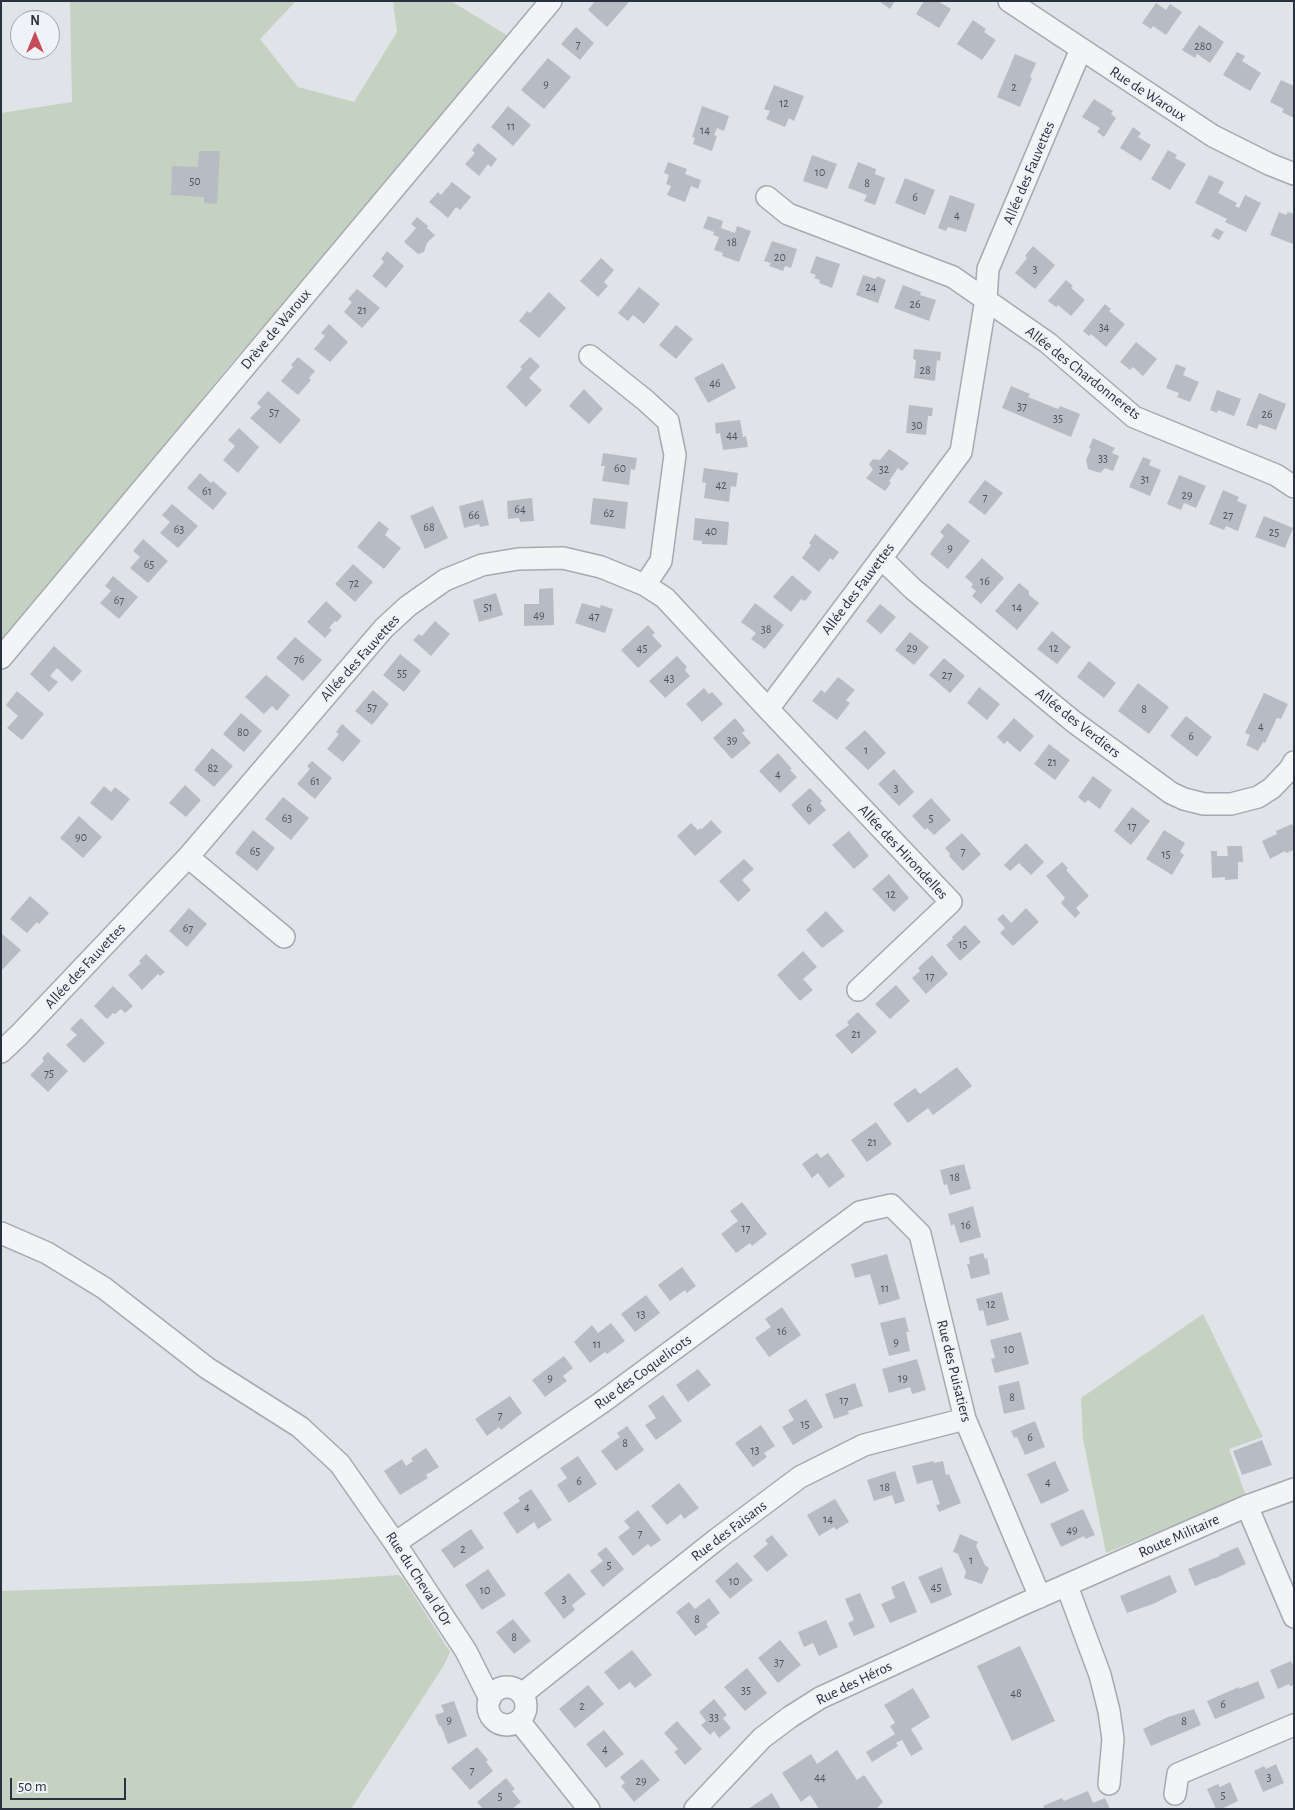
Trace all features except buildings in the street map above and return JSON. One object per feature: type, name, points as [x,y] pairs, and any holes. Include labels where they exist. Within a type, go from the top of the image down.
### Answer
[{"type":"street","name":"Drève de Waroux","points":[[1,658],[551,1]]},
{"type":"street","name":"Rue de Waroux","points":[[1010,1],[1212,136],[1294,174]]},
{"type":"street","name":"Allée des Fauvettes","points":[[1,1052],[188,857],[384,628],[408,606],[445,580],[482,565],[518,559],[563,558],[601,567],[645,585],[665,598],[768,709],[961,452],[986,299],[988,269],[1081,49]]},
{"type":"street","points":[[767,197],[788,214],[953,277],[986,299]]},
{"type":"street","name":"Allée des Chardonnerets","points":[[986,299],[1048,343],[1134,417],[1276,475],[1294,487]]},
{"type":"street","points":[[590,356],[645,400],[668,422],[675,455],[661,561],[645,585]]},
{"type":"street","name":"Allée des Verdiers","points":[[881,558],[913,589],[1074,722],[1171,793],[1204,804],[1230,804],[1258,797],[1272,788],[1294,762]]},
{"type":"street","name":"Allée des Hirondelles","points":[[768,709],[950,902],[858,990]]},
{"type":"street","points":[[188,857],[284,937]]},
{"type":"street","name":"Rue des Puisatiers","points":[[892,1205],[920,1234],[965,1419],[1040,1597]]},
{"type":"street","name":"Rue des Coquelicots","points":[[395,1543],[601,1403],[860,1212],[892,1205]]},
{"type":"street","name":"Rue du Cheval d'Or","points":[[1,1233],[47,1253],[104,1288],[207,1368],[300,1427],[340,1464],[466,1651],[490,1699]]},
{"type":"street","name":"Rue des Faisans","points":[[522,1694],[709,1545],[800,1477],[864,1445],[965,1419]]},
{"type":"street","name":"Route Militaire","points":[[1040,1597],[1247,1506],[1294,1489]]},
{"type":"street","points":[[1247,1506],[1294,1617]]},
{"type":"street","points":[[1067,1586],[1100,1675],[1109,1711],[1113,1738],[1109,1784]]},
{"type":"street","name":"Rue des Héros","points":[[695,1809],[762,1738],[820,1698],[1040,1597]]},
{"type":"street","points":[[504,1687],[511,1687],[522,1694],[526,1707],[519,1720],[508,1725],[501,1724],[496,1721],[488,1710],[490,1699],[496,1691],[504,1687]]},
{"type":"street","points":[[519,1720],[590,1809]]},
{"type":"street","points":[[1175,1794],[1178,1774],[1294,1725]]},
{"type":"green space","points":[[70,1],[296,1],[260,39],[298,87],[354,102],[397,32],[393,1],[451,1],[508,36],[399,171],[229,366],[1,649],[1,113],[72,102]]},
{"type":"green space","points":[[1203,1314],[1263,1437],[1229,1449],[1246,1496],[1106,1553],[1083,1439],[1081,1398]]},
{"type":"green space","points":[[399,1575],[450,1652],[444,1665],[351,1809],[1,1809],[1,1591],[311,1581]]}]
